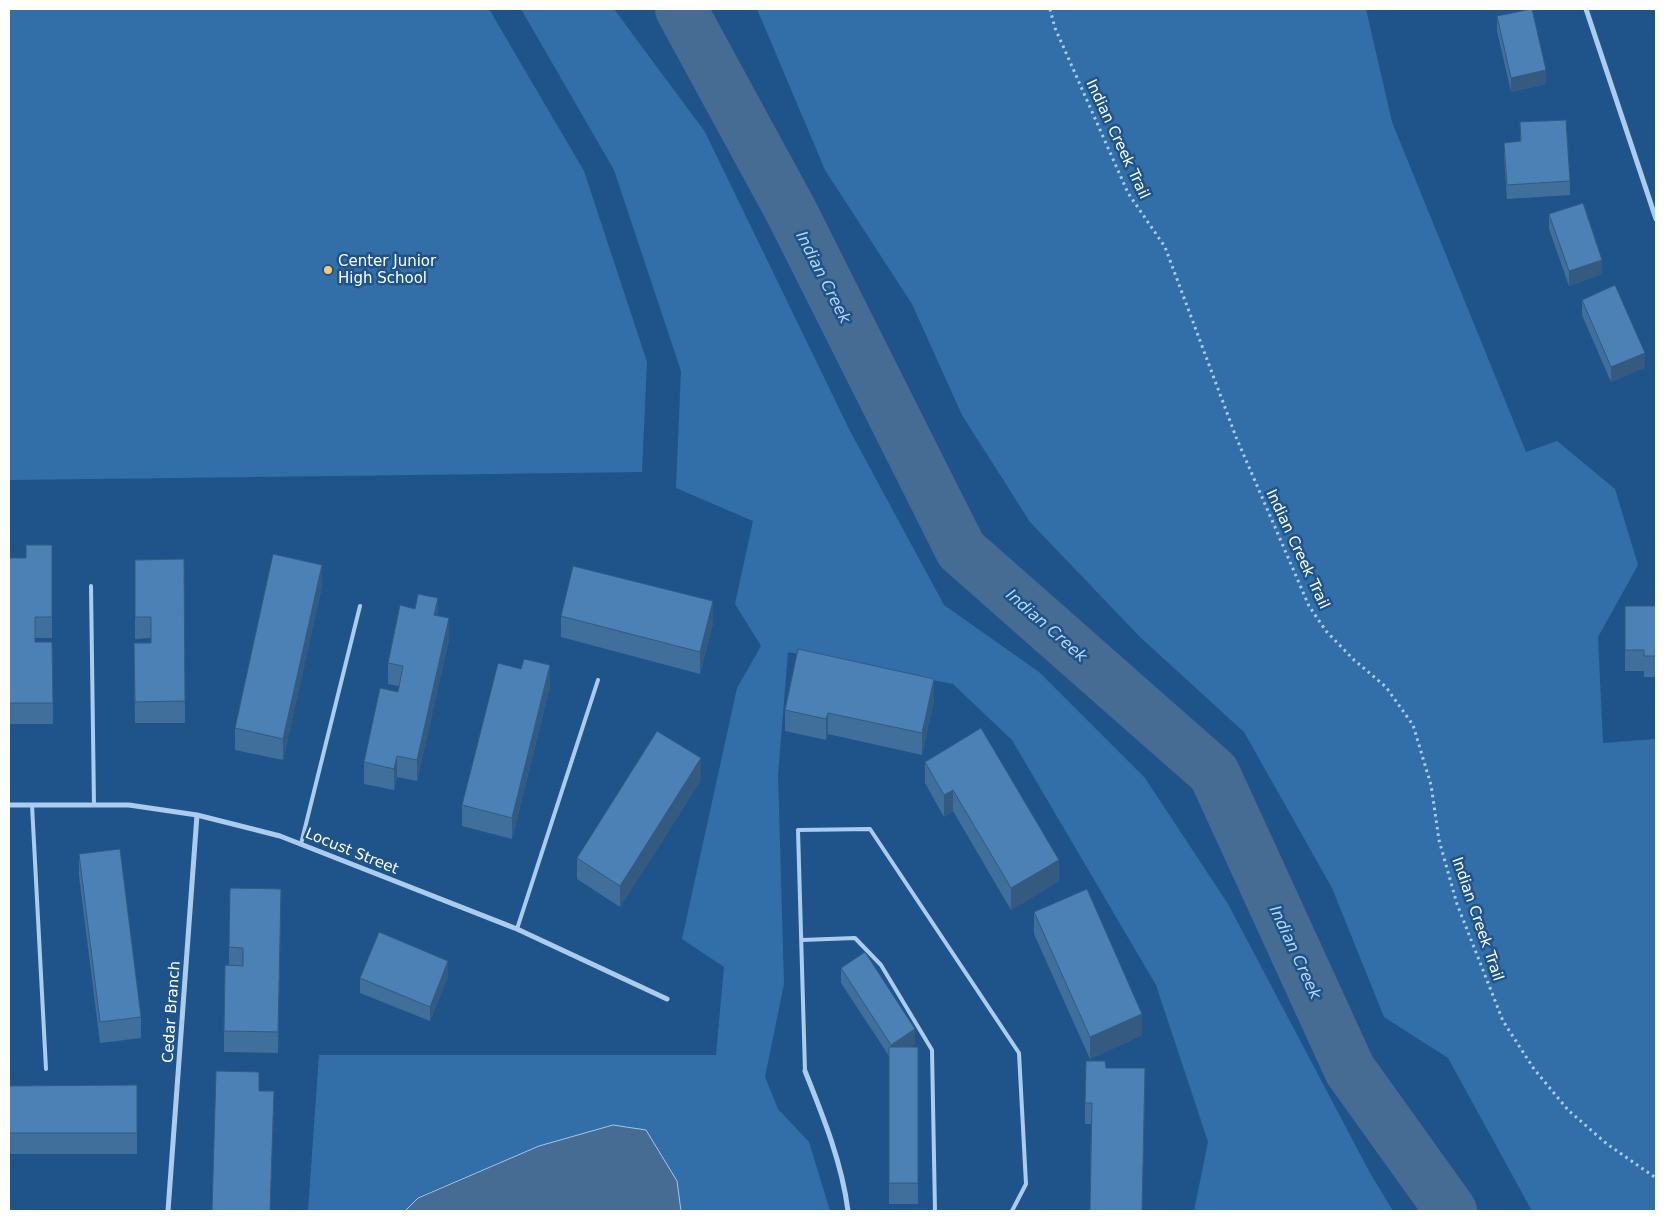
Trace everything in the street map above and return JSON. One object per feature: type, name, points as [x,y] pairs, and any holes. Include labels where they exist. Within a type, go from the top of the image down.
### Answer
[{"type":"street","points":[[1586,9],[1656,219]]},
{"type":"street","name":"Locust Street","points":[[9,805],[129,805],[197,814],[280,836],[517,929],[666,1000]]},
{"type":"street","name":"Cedar Branch","points":[[168,1211],[197,814]]},
{"type":"street","points":[[805,1071],[829,1131],[846,1196],[848,1211]]},
{"type":"lane","points":[[91,586],[94,805]]},
{"type":"lane","points":[[301,844],[360,606]]},
{"type":"lane","points":[[517,929],[598,680]]},
{"type":"lane","points":[[32,805],[46,1069]]},
{"type":"lane","points":[[805,1071],[798,830],[870,829],[1019,1053],[1026,1184],[1012,1211]]},
{"type":"lane","points":[[802,940],[855,938],[881,965],[932,1050],[935,1211]]},
{"type":"path","name":"Indian Creek Trail","points":[[1050,9],[1054,28],[1128,193],[1165,246],[1236,438],[1309,606],[1326,631],[1353,659],[1386,687],[1413,725],[1431,785],[1439,840],[1458,904],[1503,1021],[1534,1069],[1568,1110],[1607,1144],[1656,1178]]},
{"type":"shaded area","name":"Center Junior High School","points":[[9,9],[489,9],[584,171],[647,362],[642,472],[9,480]]},
{"type":"shaded area","points":[[521,9],[614,9],[705,132],[850,431],[944,605],[1039,672],[1145,778],[1228,904],[1370,1173],[1393,1211],[1194,1211],[1208,1142],[1156,985],[1012,740],[953,684],[788,652],[778,775],[784,984],[765,1077],[778,1109],[809,1142],[830,1211],[681,1211],[677,1181],[613,1125],[539,1146],[418,1197],[405,1211],[308,1211],[319,1055],[716,1055],[724,967],[682,939],[737,688],[761,646],[735,604],[753,521],[676,488],[681,371],[614,170]]},
{"type":"shaded area","points":[[757,9],[1366,9],[1392,122],[1526,452],[1557,441],[1615,489],[1638,565],[1598,637],[1603,743],[1656,739],[1656,1211],[1532,1211],[1448,1058],[1384,1017],[1332,888],[1244,732],[1140,637],[1030,522],[962,415],[912,304],[825,170]]},
{"type":"shaded area","points":[[613,1125],[646,1130],[677,1181],[681,1211],[405,1211],[418,1198],[539,1146]]},
{"type":"building","points":[[1532,9],[1546,70],[1511,78],[1497,16]]},
{"type":"building","points":[[1566,120],[1570,181],[1507,185],[1504,143],[1521,141],[1520,122]]},
{"type":"building","points":[[1583,203],[1602,260],[1569,271],[1549,214]]},
{"type":"building","points":[[1615,285],[1645,353],[1611,367],[1582,300]]},
{"type":"building","points":[[26,545],[52,545],[52,617],[35,617],[35,642],[52,642],[53,703],[9,703],[9,558],[26,558]]},
{"type":"building","points":[[273,554],[322,565],[283,739],[235,728]]},
{"type":"building","points":[[184,559],[185,701],[135,702],[134,643],[151,643],[151,617],[135,617],[135,560]]},
{"type":"building","points":[[573,566],[713,601],[700,652],[561,616]]},
{"type":"building","points":[[418,594],[438,598],[434,615],[449,618],[417,760],[397,756],[394,769],[364,762],[380,688],[398,692],[403,666],[388,663],[400,605],[415,609]]},
{"type":"building","points":[[1625,606],[1656,606],[1656,656],[1644,656],[1644,650],[1625,650]]},
{"type":"building","points":[[798,649],[934,679],[922,733],[828,713],[826,719],[785,710]]},
{"type":"building","points":[[524,659],[550,665],[512,818],[462,805],[498,663],[521,669]]},
{"type":"building","points":[[981,728],[1059,860],[1011,888],[953,790],[944,795],[925,762]]},
{"type":"building","points":[[657,731],[701,758],[620,886],[577,858]]},
{"type":"building","points":[[120,849],[141,1017],[100,1022],[79,854]]},
{"type":"building","points":[[230,888],[281,889],[278,1032],[224,1031],[225,965],[243,966],[243,948],[229,947]]},
{"type":"building","points":[[1087,889],[1142,1014],[1090,1037],[1034,912]]},
{"type":"building","points":[[379,932],[448,961],[430,1007],[360,978]]},
{"type":"building","points":[[865,952],[915,1029],[891,1045],[841,968]]},
{"type":"building","points":[[889,1047],[918,1047],[918,1183],[889,1183]]},
{"type":"building","points":[[1086,1061],[1105,1061],[1106,1068],[1145,1068],[1142,1211],[1090,1211],[1092,1103],[1085,1103]]},
{"type":"building","points":[[216,1071],[259,1072],[259,1091],[274,1091],[270,1211],[212,1211]]},
{"type":"building","points":[[137,1085],[137,1133],[9,1133],[9,1086]]},
{"type":"waterway","name":"Indian Creek","points":[[681,9],[791,211],[961,550],[1214,773],[1350,1070],[1451,1211]]},
{"type":"place","name":"Center Junior High School","points":[[328,270]]}]
